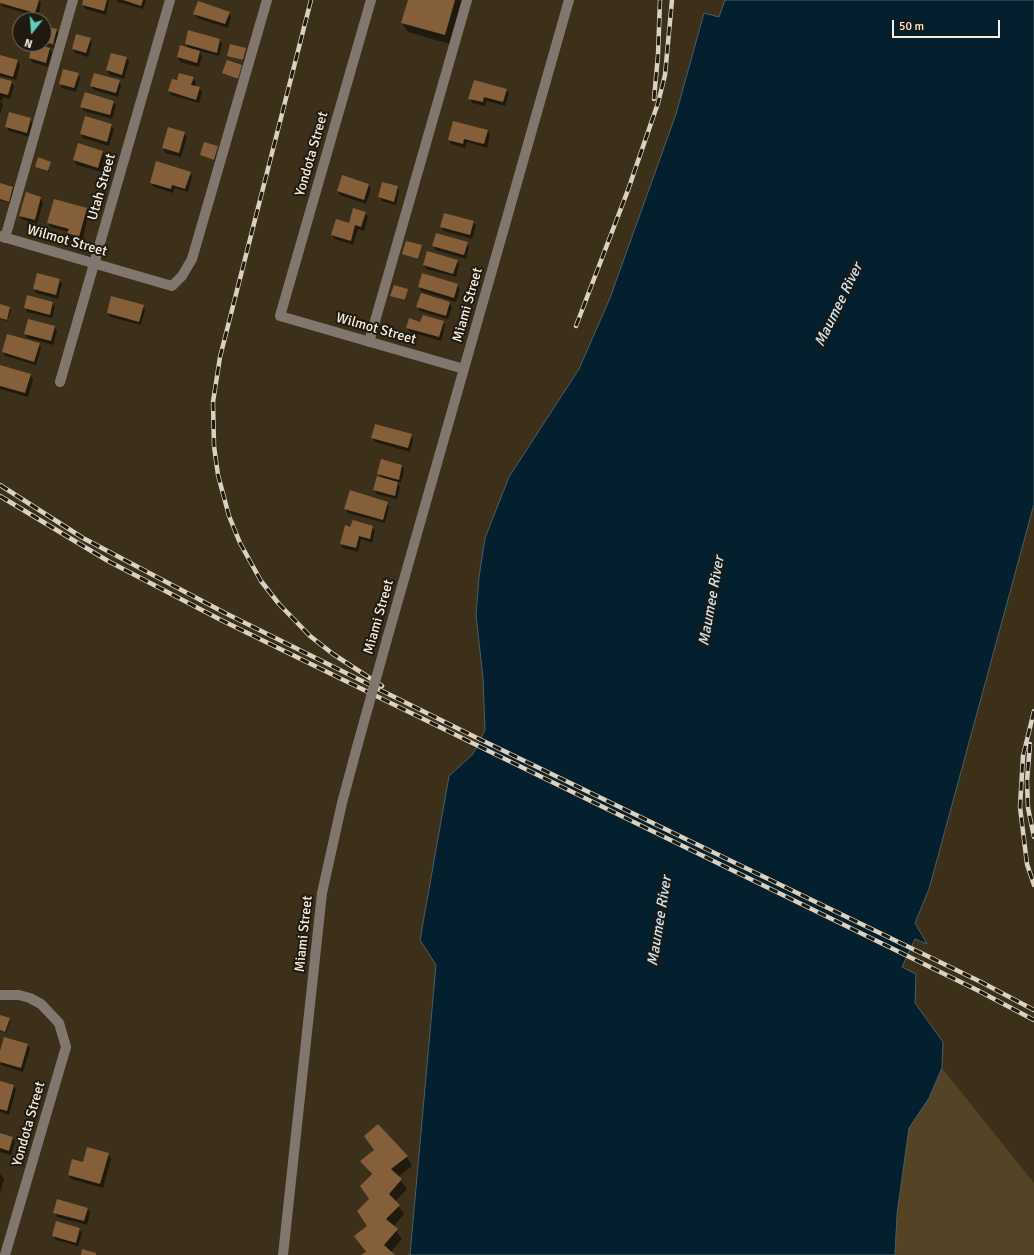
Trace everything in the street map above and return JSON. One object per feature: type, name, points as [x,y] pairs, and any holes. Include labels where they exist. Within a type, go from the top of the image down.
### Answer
[{"type":"street","points":[[2,237],[73,0]]},
{"type":"street","name":"Utah Street","points":[[60,382],[170,0]]},
{"type":"street","name":"Wilmot Street","points":[[2,237],[172,286],[182,276],[192,259],[267,0]]},
{"type":"street","name":"Yondota Street","points":[[280,316],[371,0]]},
{"type":"street","points":[[369,342],[467,0]]},
{"type":"street","name":"Miami Street","points":[[283,1255],[322,893],[342,803],[387,639],[569,0]]},
{"type":"street","name":"Wilmot Street","points":[[280,316],[464,369]]},
{"type":"street","name":"Yondota Street","points":[[0,995],[7,994],[25,997],[41,1004],[59,1023],[66,1047],[5,1255]]},
{"type":"shaded area","points":[[942,1068],[1034,1183],[1034,1255],[895,1255],[897,1214],[909,1128],[929,1098]]},
{"type":"water","name":"Maumee River","points":[[725,0],[1034,0],[1034,504],[929,889],[915,923],[927,944],[915,939],[902,967],[916,974],[915,1003],[943,1042],[942,1068],[929,1098],[909,1128],[897,1214],[895,1255],[410,1255],[436,965],[420,940],[449,776],[473,754],[485,730],[483,678],[476,615],[479,577],[485,538],[509,477],[579,369],[610,298],[676,114],[704,13],[719,17]]},
{"type":"building","points":[[0,0],[39,0],[35,12],[0,3]]},
{"type":"building","points":[[83,0],[107,0],[104,11],[82,5]]},
{"type":"building","points":[[123,0],[143,0],[141,6]]},
{"type":"building","points":[[408,0],[455,0],[445,35],[401,23]]},
{"type":"building","points":[[198,1],[230,12],[225,24],[193,14]]},
{"type":"building","points":[[52,28],[57,29],[52,44]]},
{"type":"building","points":[[188,30],[220,39],[217,53],[185,44]]},
{"type":"building","points":[[76,34],[91,38],[86,53],[72,49]]},
{"type":"building","points":[[230,44],[246,48],[243,60],[227,56]]},
{"type":"building","points":[[180,45],[200,51],[197,63],[177,57]]},
{"type":"building","points":[[30,52],[49,52],[46,63],[29,58]]},
{"type":"building","points":[[111,53],[127,57],[122,75],[106,70]]},
{"type":"building","points":[[0,55],[18,60],[13,77],[0,73]]},
{"type":"building","points":[[227,60],[242,65],[238,79],[222,73]]},
{"type":"building","points":[[63,69],[79,73],[74,88],[59,84]]},
{"type":"building","points":[[94,73],[120,80],[116,93],[90,86]]},
{"type":"building","points":[[179,73],[194,77],[191,85],[200,87],[196,100],[168,91],[172,79],[177,80]]},
{"type":"building","points":[[0,78],[12,81],[8,95],[0,93]]},
{"type":"building","points":[[474,80],[507,89],[503,102],[484,97],[483,102],[468,99]]},
{"type":"building","points":[[85,92],[114,101],[110,115],[80,107]]},
{"type":"building","points":[[9,112],[31,118],[27,133],[5,127]]},
{"type":"building","points":[[85,116],[112,124],[107,142],[80,134]]},
{"type":"building","points":[[453,121],[488,130],[484,144],[464,139],[463,144],[448,140]]},
{"type":"building","points":[[168,127],[185,132],[179,153],[162,148]]},
{"type":"building","points":[[204,142],[218,146],[214,160],[200,155]]},
{"type":"building","points":[[78,143],[103,151],[98,168],[73,160]]},
{"type":"building","points":[[38,157],[51,162],[48,171],[35,167]]},
{"type":"building","points":[[156,161],[191,172],[185,189],[172,185],[171,189],[150,183]]},
{"type":"building","points":[[342,175],[369,184],[364,200],[337,191]]},
{"type":"building","points":[[382,182],[398,186],[394,202],[378,197]]},
{"type":"building","points":[[0,183],[13,187],[9,202],[0,199]]},
{"type":"building","points":[[26,192],[41,197],[35,220],[19,216]]},
{"type":"building","points":[[54,199],[87,208],[79,237],[67,233],[69,229],[47,223]]},
{"type":"building","points":[[353,208],[366,212],[361,227],[355,225],[351,241],[331,235],[336,219],[349,223]]},
{"type":"building","points":[[444,213],[474,221],[470,235],[440,227]]},
{"type":"building","points":[[436,233],[468,242],[464,255],[432,246]]},
{"type":"building","points":[[406,241],[422,245],[418,259],[402,254]]},
{"type":"building","points":[[427,251],[458,260],[453,274],[423,265]]},
{"type":"building","points":[[37,273],[60,279],[56,295],[33,289]]},
{"type":"building","points":[[422,273],[458,284],[454,298],[418,287]]},
{"type":"building","points":[[394,285],[408,289],[405,300],[390,296]]},
{"type":"building","points":[[421,293],[450,302],[446,316],[416,307]]},
{"type":"building","points":[[27,295],[53,302],[50,315],[24,308]]},
{"type":"building","points":[[111,296],[144,305],[139,322],[107,313]]},
{"type":"building","points":[[0,304],[10,307],[7,320],[0,318]]},
{"type":"building","points":[[423,315],[444,321],[439,337],[406,328],[409,318],[420,322]]},
{"type":"building","points":[[28,319],[55,326],[51,341],[24,334]]},
{"type":"building","points":[[7,334],[40,343],[34,362],[2,352]]},
{"type":"building","points":[[0,365],[31,374],[25,393],[0,386]]},
{"type":"building","points":[[375,424],[412,434],[408,448],[371,438]]},
{"type":"building","points":[[381,459],[402,465],[399,480],[377,474]]},
{"type":"building","points":[[377,476],[398,482],[395,496],[373,490]]},
{"type":"building","points":[[350,490],[388,502],[383,520],[344,509]]},
{"type":"building","points":[[353,520],[373,526],[370,539],[359,536],[356,548],[340,544],[345,525],[350,527]]},
{"type":"building","points":[[0,1015],[10,1018],[5,1032],[0,1030]]},
{"type":"building","points":[[4,1037],[28,1044],[21,1068],[0,1062],[0,1051]]},
{"type":"building","points":[[0,1081],[14,1085],[7,1111],[0,1109]]},
{"type":"building","points":[[378,1124],[408,1156],[391,1169],[402,1179],[389,1194],[400,1205],[386,1219],[398,1229],[384,1245],[395,1255],[361,1255],[366,1252],[354,1236],[367,1226],[357,1211],[369,1199],[360,1186],[372,1174],[360,1161],[374,1150],[364,1136]]},
{"type":"building","points":[[0,1133],[13,1137],[9,1151],[0,1148]]},
{"type":"building","points":[[87,1147],[109,1153],[100,1184],[68,1175],[72,1159],[83,1162]]},
{"type":"building","points":[[57,1199],[88,1208],[84,1221],[53,1213]]},
{"type":"building","points":[[56,1221],[80,1228],[76,1243],[52,1236]]},
{"type":"building","points":[[82,1249],[96,1253],[96,1255],[81,1255]]},
{"type":"railway","points":[[311,0],[220,357],[213,402],[214,446],[218,475],[229,516],[240,543],[261,581],[279,604],[310,636],[333,654],[382,686]]},
{"type":"railway","points":[[654,99],[658,55],[660,0]]},
{"type":"railway","points":[[576,326],[628,190],[658,103],[665,75],[672,0]]},
{"type":"railway","points":[[0,485],[83,538],[225,613],[471,735],[981,982],[1034,1010]]},
{"type":"railway","points":[[0,496],[108,561],[221,620],[977,990],[1034,1020]]},
{"type":"railway","points":[[1034,711],[1023,756],[1020,807],[1027,864],[1034,885]]},
{"type":"railway","points":[[1030,744],[1027,781],[1028,808],[1034,837]]}]
